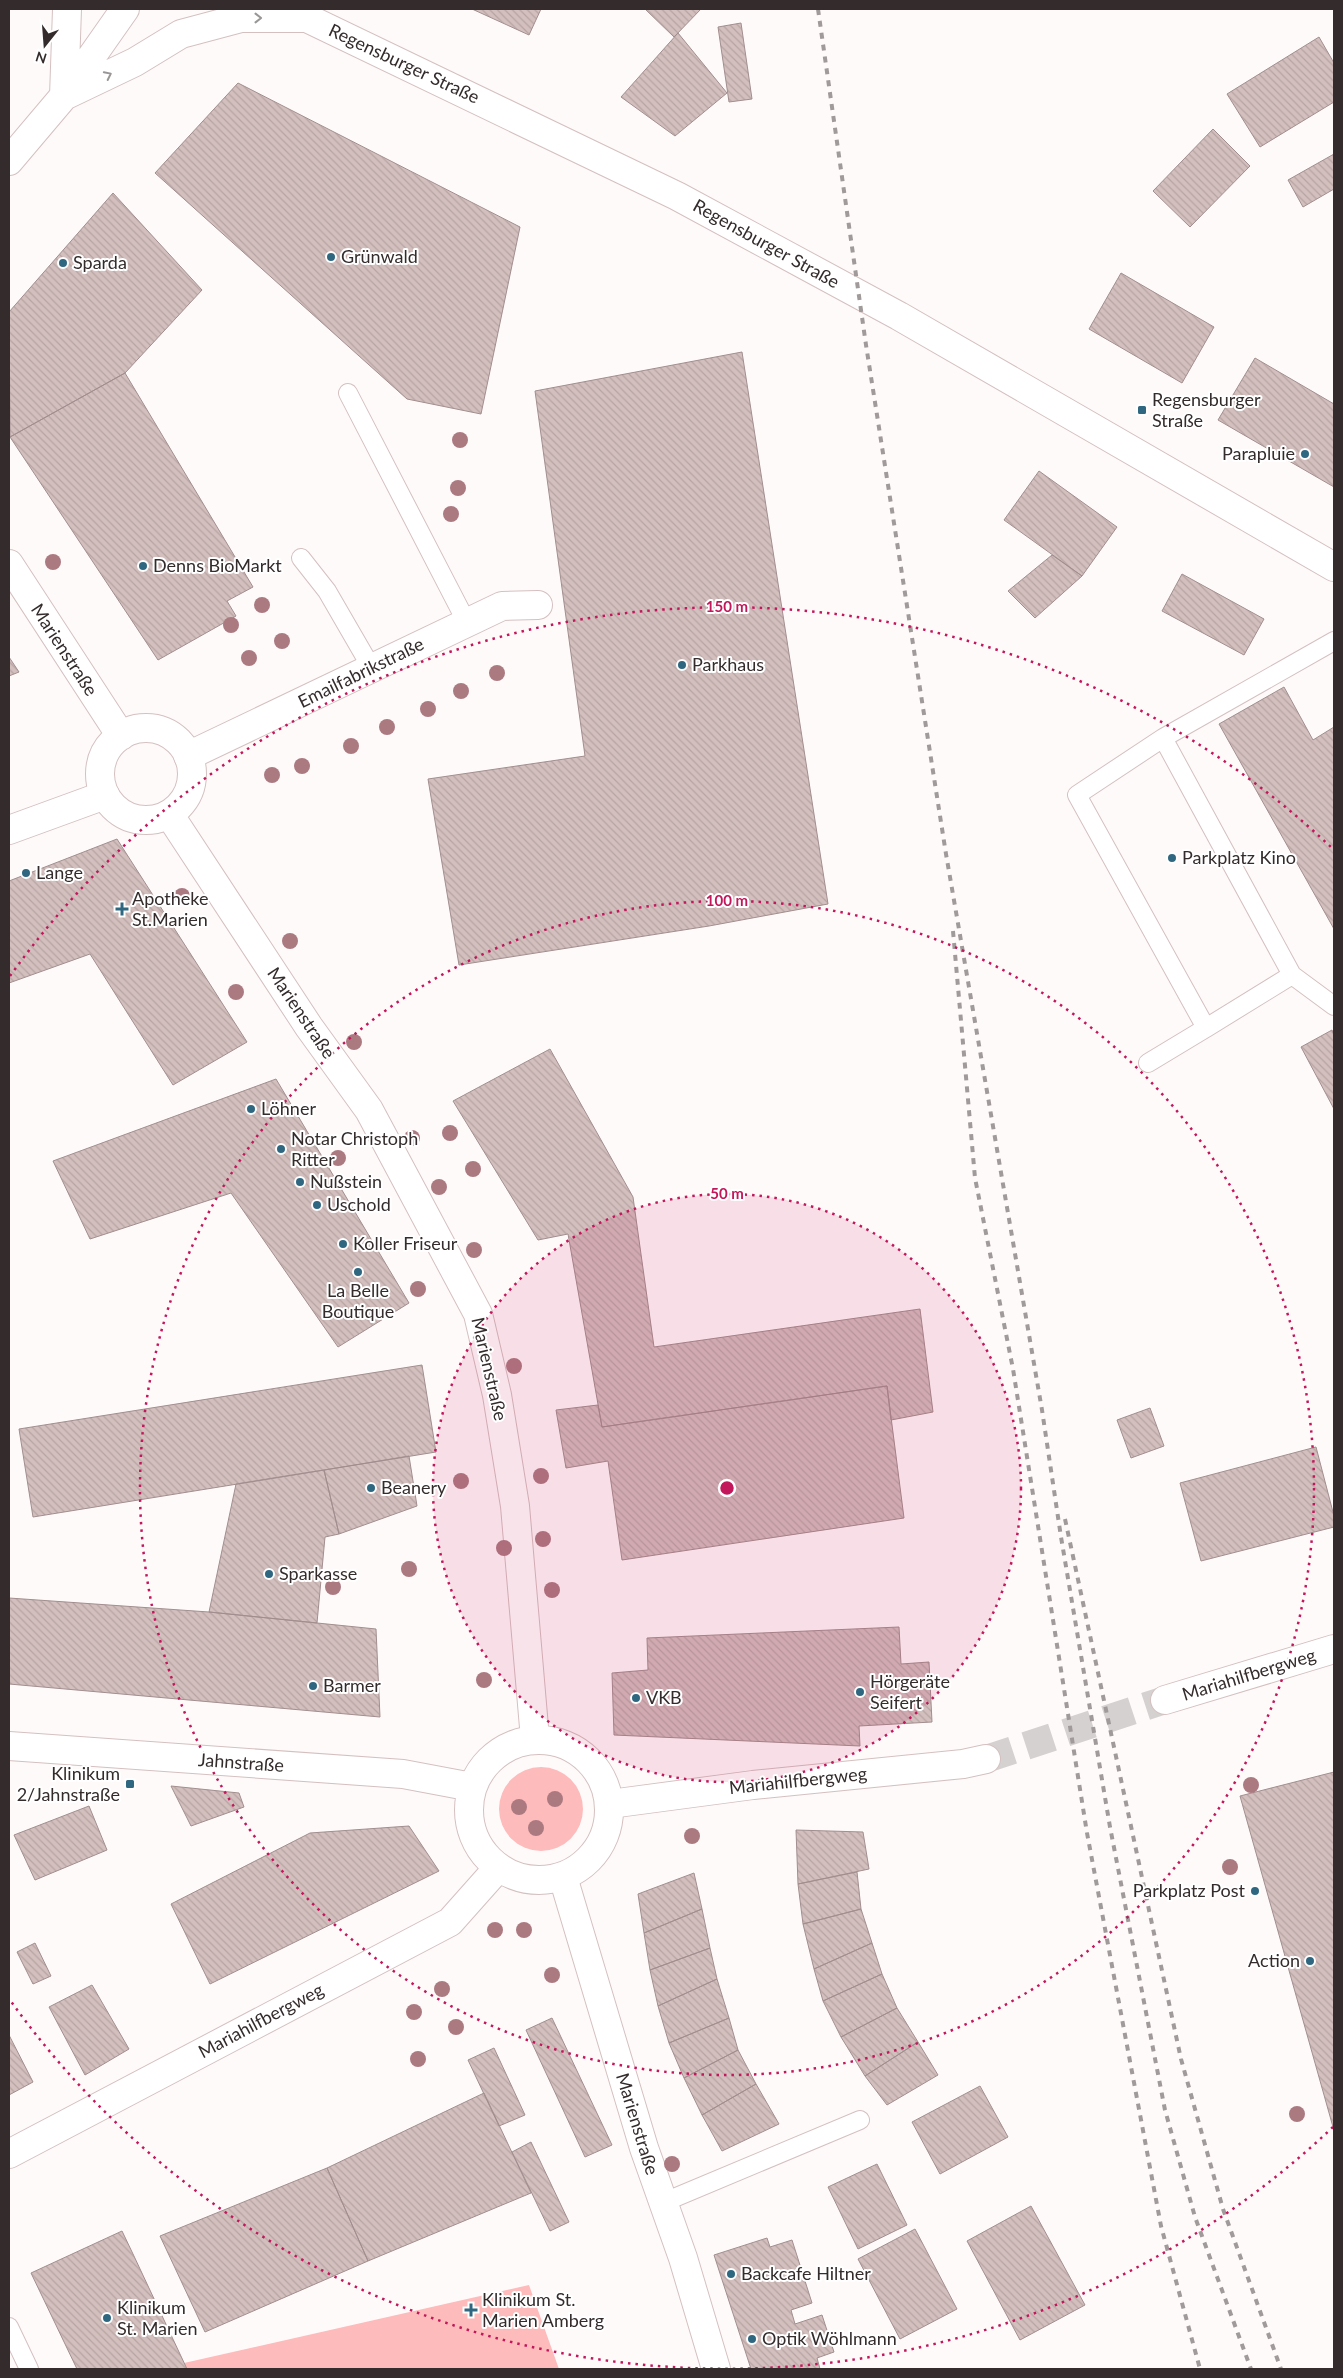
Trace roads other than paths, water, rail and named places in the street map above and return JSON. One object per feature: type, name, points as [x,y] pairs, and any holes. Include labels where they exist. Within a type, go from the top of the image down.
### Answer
[{"type":"street","points":[[64,96],[67,9]]},
{"type":"street","points":[[9,161],[64,96],[125,9]]},
{"type":"street","points":[[64,96],[135,62],[181,34],[241,18],[297,13]]},
{"type":"street","name":"Regensburger Straße","points":[[297,13],[677,196],[899,316],[1334,567]]},
{"type":"street","name":"Marienstraße","points":[[9,564],[121,736]]},
{"type":"street","name":"Emailfabrikstraße","points":[[188,756],[502,606],[538,605]]},
{"type":"street","points":[[152,728],[167,733],[180,742],[188,756],[192,769],[192,782],[187,795],[180,805],[169,814],[156,819],[141,820],[126,816],[114,807],[105,796],[100,769],[103,756],[111,744],[121,736],[136,729],[152,728]]},
{"type":"street","points":[[9,830],[105,796]]},
{"type":"street","name":"Marienstraße","points":[[169,814],[293,1003],[369,1110],[478,1314],[497,1395],[516,1506],[535,1739]]},
{"type":"street","name":"Mariahilfbergweg","points":[[1165,1700],[1334,1649]]},
{"type":"street","points":[[535,1739],[564,1745],[577,1750],[593,1764],[604,1783],[610,1804],[608,1827],[599,1848],[584,1866],[563,1877],[541,1881],[518,1878],[498,1868],[482,1852],[472,1832],[468,1810],[472,1787],[482,1768],[496,1753],[515,1743],[535,1739]]},
{"type":"street","name":"Jahnstraße","points":[[9,1746],[403,1774],[472,1787]]},
{"type":"street","name":"Mariahilfbergweg","points":[[610,1804],[752,1785],[963,1764],[986,1759]]},
{"type":"street","name":"Mariahilfbergweg","points":[[9,2154],[450,1922],[498,1868]]},
{"type":"street","name":"Marienstraße","points":[[563,1877],[662,2204],[683,2258],[716,2369]]},
{"type":"lane","points":[[348,393],[467,623]]},
{"type":"lane","points":[[301,558],[327,591],[371,667]]},
{"type":"lane","points":[[1206,1028],[1077,795],[1162,738],[1334,641]]},
{"type":"lane","points":[[1162,738],[1292,975],[1334,1006]]},
{"type":"lane","points":[[1148,1063],[1292,975]]},
{"type":"lane","points":[[662,2204],[860,2120]]},
{"type":"lane","points":[[9,2327],[29,2369]]},
{"type":"tunnel","points":[[986,1759],[1165,1700]]},
{"type":"railway","points":[[818,9],[866,345],[946,854],[1042,1410],[1061,1537],[1110,1827],[1165,2110],[1195,2217],[1251,2369]]},
{"type":"railway","points":[[953,931],[975,1178],[1013,1369],[1087,1833],[1161,2226],[1200,2369]]},
{"type":"railway","points":[[1065,1519],[1181,2059],[1223,2209],[1281,2369]]},
{"type":"place","name":"Grünwald","points":[[331,257]]},
{"type":"place","name":"Sparda","points":[[63,263]]},
{"type":"place","name":"Regensburger Straße","points":[[1142,410]]},
{"type":"place","name":"Parapluie","points":[[1305,454]]},
{"type":"place","name":"Denns BioMarkt","points":[[143,566]]},
{"type":"place","name":"Parkhaus","points":[[682,665]]},
{"type":"place","name":"Parkplatz Kino","points":[[1172,858]]},
{"type":"place","name":"Lange","points":[[26,873]]},
{"type":"place","name":"Apotheke St.Marien","points":[[122,909]]},
{"type":"place","name":"Löhner","points":[[251,1109]]},
{"type":"place","name":"Notar Christoph Ritter","points":[[281,1149]]},
{"type":"place","name":"Nußstein","points":[[300,1182]]},
{"type":"place","name":"Uschold","points":[[317,1205]]},
{"type":"place","name":"Koller Friseur","points":[[343,1244]]},
{"type":"place","name":"La Belle Boutique","points":[[358,1272]]},
{"type":"place","name":"Beanery","points":[[371,1488]]},
{"type":"place","name":"Sparkasse","points":[[269,1574]]},
{"type":"place","name":"Barmer","points":[[313,1686]]},
{"type":"place","name":"Hörgeräte Seifert","points":[[860,1692]]},
{"type":"place","name":"VKB","points":[[636,1698]]},
{"type":"place","name":"Klinikum 2/Jahnstraße","points":[[130,1784]]},
{"type":"place","name":"Parkplatz Post","points":[[1255,1891]]},
{"type":"place","name":"Action","points":[[1310,1961]]},
{"type":"place","name":"Backcafe Hiltner","points":[[731,2274]]},
{"type":"place","name":"Klinikum St. Marien Amberg","points":[[471,2310]]},
{"type":"place","name":"Klinikum St. Marien","points":[[107,2318]]},
{"type":"place","name":"Optik Wöhlmann","points":[[752,2339]]}]
